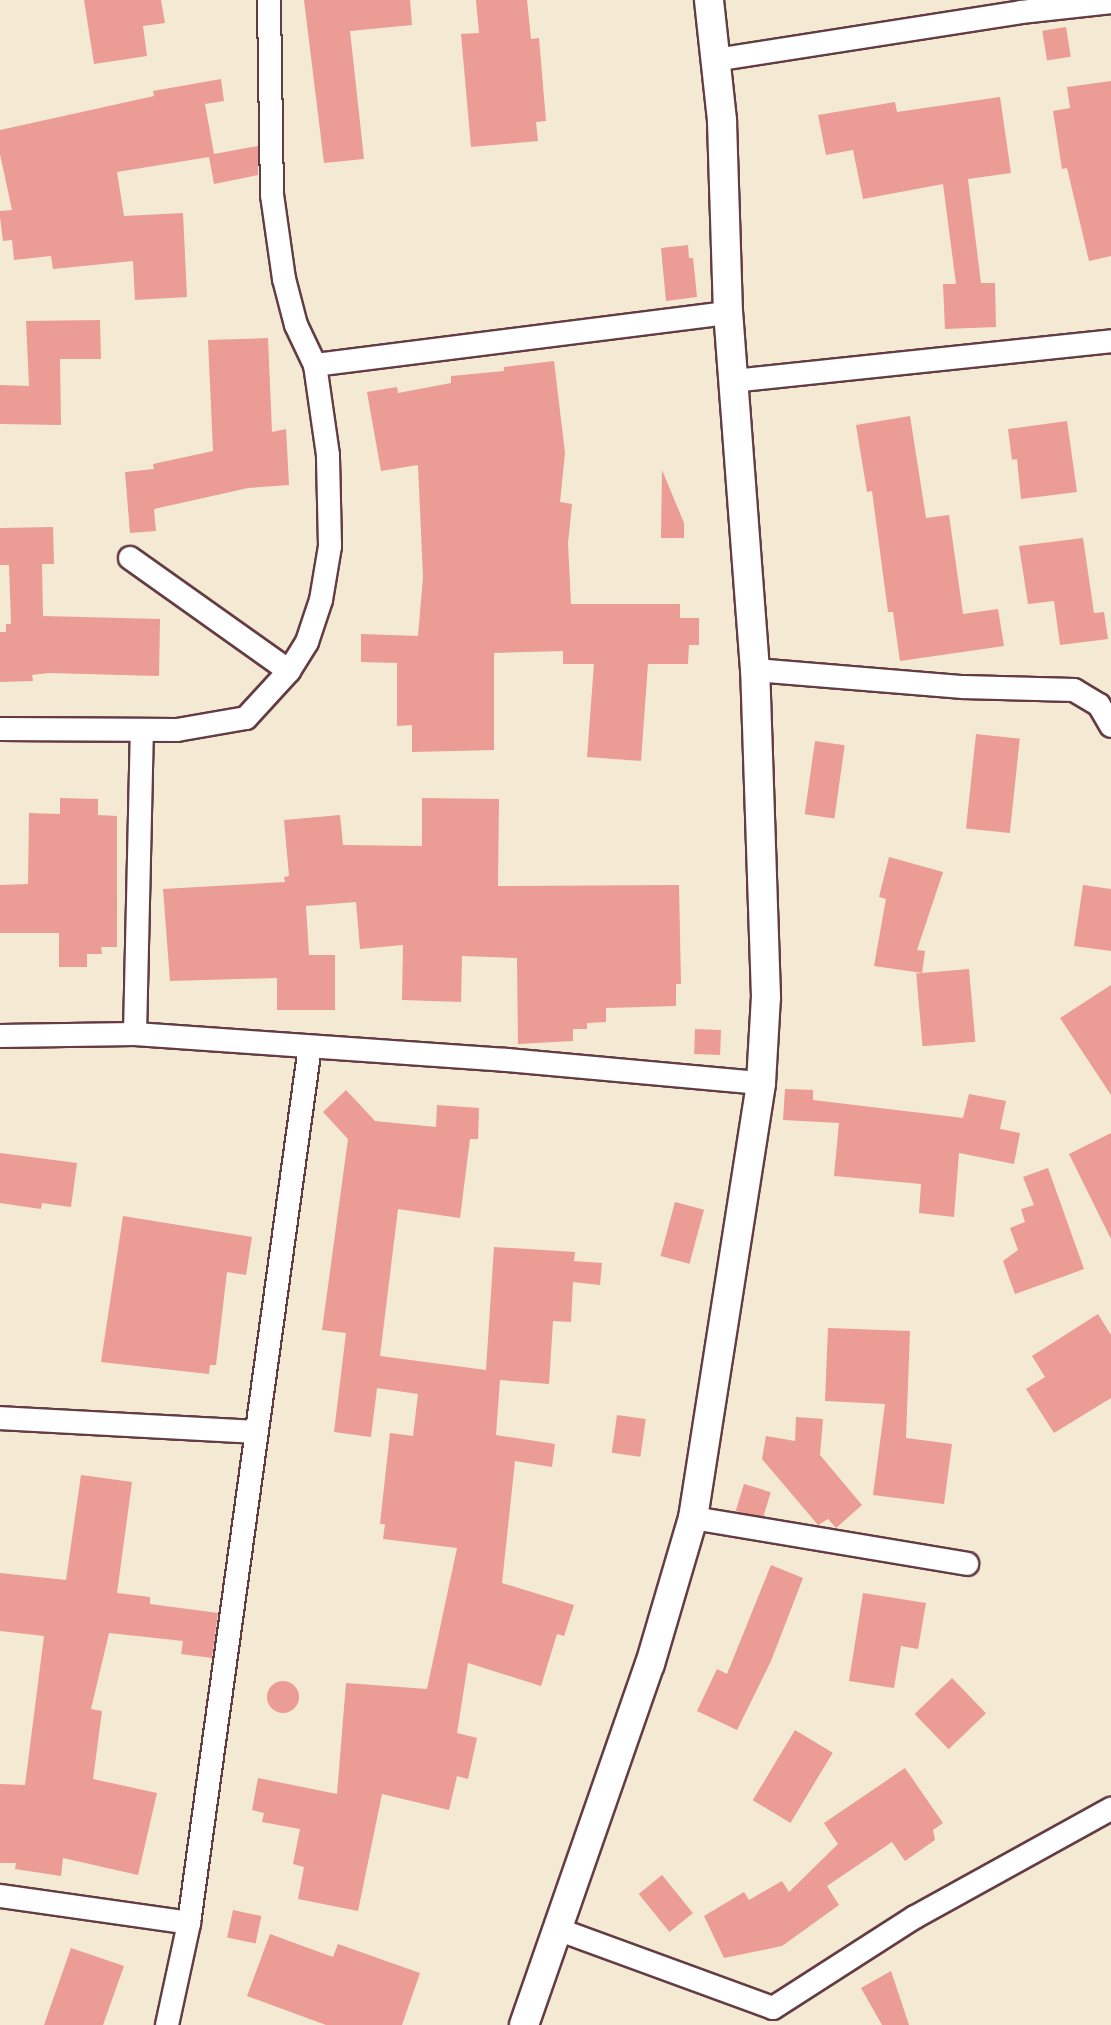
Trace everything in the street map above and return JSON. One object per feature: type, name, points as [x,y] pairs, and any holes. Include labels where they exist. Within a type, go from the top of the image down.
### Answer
[{"type":"street","points":[[0,729],[142,730],[215,726],[246,718],[289,672],[307,642],[321,600],[330,546],[328,455],[315,365],[296,325],[284,279],[272,195],[269,0]]},
{"type":"street","points":[[524,2025],[650,1664],[693,1518],[761,1083],[766,997],[755,670],[728,313],[722,120],[709,0]]},
{"type":"street","points":[[715,60],[1021,6],[1111,2]]},
{"type":"street","points":[[315,365],[728,313]]},
{"type":"street","points":[[733,381],[1111,341]]},
{"type":"street","points":[[130,558],[289,672]]},
{"type":"street","points":[[755,670],[963,687],[1074,690],[1099,705],[1111,726]]},
{"type":"street","points":[[135,1034],[142,730]]},
{"type":"street","points":[[0,1036],[135,1034],[761,1083]]},
{"type":"street","points":[[167,2025],[189,1923],[310,1047]]},
{"type":"street","points":[[0,1418],[256,1432]]},
{"type":"street","points":[[693,1518],[967,1564]]},
{"type":"street","points":[[556,1929],[769,2017],[915,1917],[1111,1809]]},
{"type":"street","points":[[0,1896],[189,1923]]},
{"type":"building","points":[[84,0],[161,0],[165,23],[143,26],[147,56],[94,64]]},
{"type":"building","points":[[304,0],[410,0],[412,25],[350,31],[364,159],[324,163]]},
{"type":"building","points":[[476,0],[527,0],[531,39],[539,38],[546,121],[536,122],[538,141],[471,147],[461,34],[479,33]]},
{"type":"building","points":[[1066,27],[1071,57],[1047,60],[1042,31]]},
{"type":"building","points":[[221,79],[224,101],[205,104],[214,154],[258,146],[258,175],[214,184],[209,157],[117,172],[124,216],[183,213],[187,297],[135,300],[133,261],[53,269],[51,256],[14,260],[12,240],[3,241],[0,217],[0,211],[12,210],[0,154],[0,130],[154,96],[153,91]]},
{"type":"building","points":[[1111,81],[1111,256],[1089,261],[1067,168],[1062,169],[1053,111],[1070,108],[1067,87]]},
{"type":"building","points":[[1000,97],[1011,173],[968,179],[981,283],[995,283],[996,327],[945,329],[943,284],[956,284],[943,184],[863,199],[853,150],[826,155],[818,115],[895,102],[897,112]]},
{"type":"building","points":[[688,245],[689,258],[693,258],[697,297],[666,301],[661,248]]},
{"type":"building","points":[[100,320],[101,359],[60,359],[61,425],[0,424],[0,385],[29,386],[26,321]]},
{"type":"building","points":[[268,338],[272,432],[286,429],[289,485],[248,488],[154,509],[156,531],[130,533],[125,472],[154,469],[153,464],[213,451],[208,340]]},
{"type":"building","points":[[554,361],[565,453],[560,502],[572,504],[568,543],[571,604],[680,604],[680,618],[699,618],[699,645],[689,645],[688,664],[648,664],[641,761],[587,757],[594,664],[563,664],[563,651],[494,653],[494,750],[412,752],[412,725],[397,726],[397,663],[361,662],[361,634],[418,636],[423,577],[418,465],[381,471],[367,392],[397,387],[398,393],[451,383],[451,376],[504,371],[504,367]]},
{"type":"building","points":[[910,416],[926,518],[949,515],[963,614],[998,609],[1004,646],[900,661],[893,612],[888,612],[872,491],[867,492],[856,425]]},
{"type":"building","points":[[1067,421],[1077,492],[1021,499],[1017,459],[1012,460],[1008,429]]},
{"type":"building","points":[[662,470],[684,523],[684,538],[661,538]]},
{"type":"building","points":[[53,527],[54,564],[42,564],[43,616],[160,619],[159,676],[49,673],[32,675],[33,681],[0,682],[0,632],[6,632],[6,624],[11,624],[9,565],[0,565],[0,528]]},
{"type":"building","points":[[1083,538],[1094,613],[1104,612],[1108,639],[1060,645],[1054,601],[1028,604],[1019,546]]},
{"type":"building","points":[[976,734],[1020,739],[1010,833],[966,828]]},
{"type":"building","points":[[815,741],[845,745],[834,818],[805,814]]},
{"type":"building","points":[[60,798],[98,799],[98,815],[117,816],[117,947],[101,947],[102,954],[87,954],[87,967],[59,967],[59,933],[0,933],[0,885],[28,884],[29,813],[60,814]]},
{"type":"building","points":[[422,798],[499,799],[498,886],[679,885],[681,984],[676,984],[676,1006],[606,1008],[606,1022],[587,1023],[587,1029],[573,1029],[573,1041],[518,1044],[517,958],[462,956],[461,1002],[402,1000],[403,945],[360,949],[356,902],[306,906],[309,955],[335,955],[335,1010],[277,1010],[277,978],[170,981],[163,889],[285,882],[284,877],[289,876],[284,820],[340,815],[343,845],[422,846]]},
{"type":"building","points":[[889,857],[943,872],[917,950],[925,951],[922,973],[874,966],[886,899],[879,897]]},
{"type":"building","points":[[1083,885],[1111,889],[1111,951],[1074,946]]},
{"type":"building","points":[[969,969],[975,1042],[923,1046],[916,974]]},
{"type":"building","points":[[1111,985],[1111,1095],[1060,1018]]},
{"type":"building","points":[[695,1029],[721,1030],[720,1055],[694,1054]]},
{"type":"building","points":[[785,1089],[813,1090],[813,1100],[963,1118],[969,1094],[1006,1101],[1000,1129],[1020,1133],[1014,1164],[959,1153],[954,1217],[919,1213],[921,1184],[834,1176],[839,1123],[783,1120]]},
{"type":"building","points":[[346,1090],[375,1121],[436,1127],[437,1105],[479,1108],[478,1139],[470,1139],[460,1218],[398,1209],[380,1356],[486,1370],[494,1247],[575,1252],[574,1261],[602,1263],[600,1285],[573,1282],[571,1322],[553,1321],[549,1384],[500,1380],[496,1435],[555,1444],[552,1467],[515,1461],[502,1583],[574,1605],[564,1636],[557,1634],[541,1686],[468,1663],[457,1733],[477,1738],[468,1779],[457,1776],[449,1810],[382,1794],[358,1911],[298,1899],[304,1867],[293,1864],[300,1829],[262,1822],[264,1813],[252,1810],[258,1778],[337,1794],[346,1683],[427,1689],[457,1548],[383,1539],[385,1524],[380,1524],[390,1433],[413,1436],[418,1394],[377,1388],[371,1437],[334,1432],[346,1333],[322,1330],[348,1139],[323,1112]]},
{"type":"building","points":[[1111,1133],[1111,1239],[1069,1154]]},
{"type":"building","points":[[0,1153],[77,1163],[71,1207],[42,1203],[41,1209],[0,1203]]},
{"type":"building","points":[[1048,1168],[1084,1269],[1015,1294],[1003,1261],[1018,1250],[1010,1228],[1025,1222],[1021,1209],[1034,1205],[1023,1177]]},
{"type":"building","points":[[675,1202],[704,1210],[689,1264],[661,1256]]},
{"type":"building","points":[[123,1216],[252,1237],[246,1275],[227,1272],[216,1365],[210,1365],[209,1374],[101,1362]]},
{"type":"building","points":[[1098,1314],[1111,1335],[1111,1398],[1054,1433],[1026,1389],[1045,1377],[1032,1356]]},
{"type":"building","points":[[828,1328],[910,1331],[906,1438],[952,1444],[944,1504],[873,1495],[885,1404],[825,1401]]},
{"type":"building","points":[[617,1415],[646,1419],[640,1457],[612,1453]]},
{"type":"building","points":[[796,1417],[823,1419],[820,1455],[862,1505],[836,1528],[828,1519],[818,1525],[762,1459],[766,1436],[795,1441]]},
{"type":"building","points":[[81,1475],[132,1482],[117,1593],[150,1597],[150,1604],[218,1613],[212,1658],[181,1654],[183,1641],[109,1633],[91,1709],[102,1711],[93,1779],[157,1793],[138,1875],[63,1858],[61,1876],[15,1869],[16,1863],[0,1863],[0,1784],[25,1785],[44,1636],[0,1631],[0,1573],[66,1580]]},
{"type":"building","points":[[744,1484],[771,1492],[763,1519],[736,1511]]},
{"type":"building","points":[[771,1565],[803,1578],[771,1661],[737,1730],[697,1711],[717,1669],[727,1674]]},
{"type":"building","points":[[863,1593],[926,1603],[918,1649],[901,1646],[894,1688],[849,1681]]},
{"type":"building","points":[[952,1678],[986,1713],[949,1749],[915,1714]]},
{"type":"building","points":[[283,1681],[294,1686],[299,1697],[294,1708],[283,1713],[272,1708],[267,1697],[272,1686]]},
{"type":"building","points":[[795,1730],[833,1753],[790,1823],[753,1800]]},
{"type":"building","points":[[905,1768],[943,1823],[933,1830],[935,1840],[905,1861],[892,1842],[827,1886],[839,1905],[782,1946],[724,1958],[704,1916],[744,1892],[749,1900],[782,1881],[789,1892],[838,1844],[824,1823]]},
{"type":"building","points":[[662,1875],[693,1913],[670,1932],[639,1894]]},
{"type":"building","points":[[233,1910],[261,1916],[256,1943],[227,1937]]},
{"type":"building","points":[[270,1934],[333,1957],[338,1944],[420,1973],[402,2025],[326,2025],[247,1996]]},
{"type":"building","points":[[71,1948],[124,1966],[103,2025],[44,2025]]},
{"type":"building","points":[[891,1971],[909,2025],[882,2025],[861,1988]]}]
